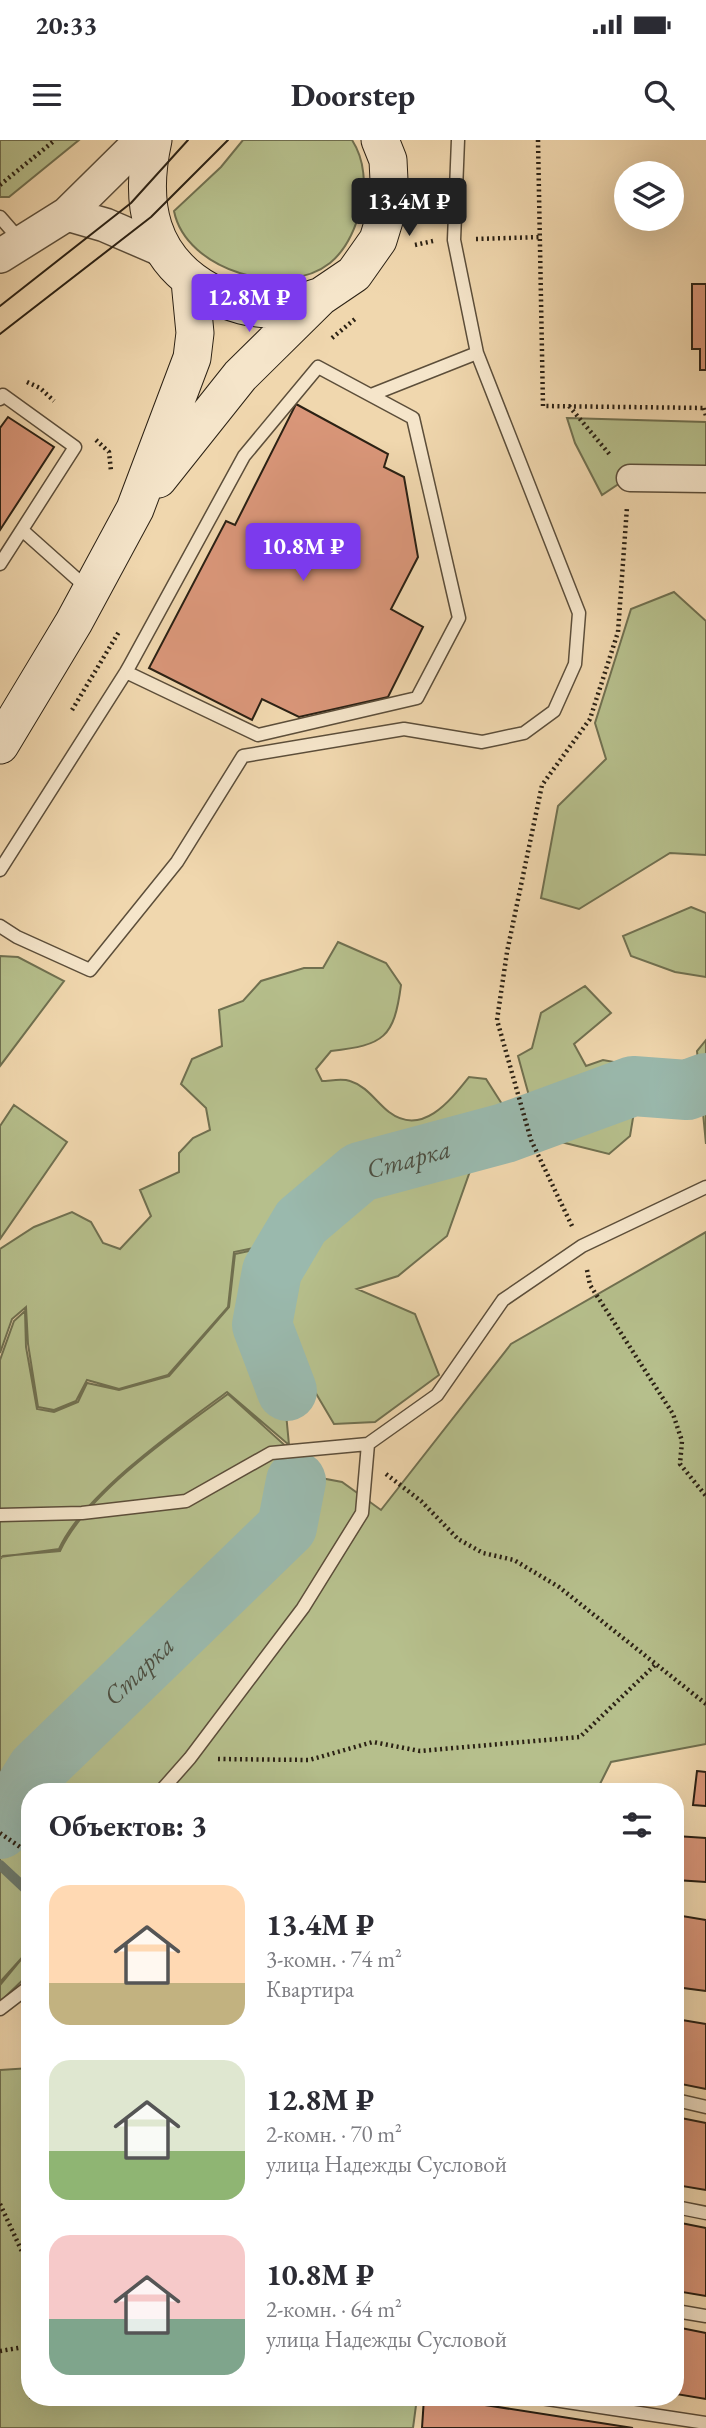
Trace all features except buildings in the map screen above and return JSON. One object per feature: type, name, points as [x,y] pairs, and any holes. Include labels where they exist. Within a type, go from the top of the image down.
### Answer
[{"type":"main road","points":[[153,140],[146,186],[153,229],[163,250],[190,281],[230,303],[275,309],[320,297]]},
{"type":"main road","points":[[135,509],[240,376],[320,297],[354,274],[378,240],[390,201],[388,160],[380,140]]},
{"type":"main road","points":[[3,733],[91,592],[135,509],[192,358],[195,333],[190,281]]},
{"type":"street","points":[[11,250],[67,214],[142,140]]},
{"type":"street","points":[[67,214],[105,225],[163,250]]},
{"type":"street","points":[[630,478],[706,480]]},
{"type":"lane","points":[[0,926],[90,970],[177,862],[243,757],[404,729],[482,742],[524,733],[554,711],[575,664],[579,612],[477,353],[454,240],[458,140]]},
{"type":"lane","points":[[0,217],[11,250]]},
{"type":"lane","points":[[371,395],[477,353]]},
{"type":"lane","points":[[0,870],[126,672],[244,456],[318,367],[413,418],[459,618],[417,698],[258,735],[126,672]]},
{"type":"lane","points":[[0,399],[3,395],[75,447],[0,564]]},
{"type":"lane","points":[[22,530],[91,592]]},
{"type":"lane","points":[[0,1515],[82,1513],[186,1501],[271,1453],[368,1444],[438,1395],[503,1300],[582,1246],[706,1187]]},
{"type":"lane","points":[[168,1783],[190,1758],[303,1608],[362,1513],[368,1444]]},
{"type":"lane","points":[[0,2009],[21,1993]]},
{"type":"lane","points":[[684,2102],[706,2107]]},
{"type":"lane","points":[[684,2209],[706,2213]]},
{"type":"lane","points":[[684,2312],[706,2316]]},
{"type":"lane","points":[[594,2406],[706,2423]]},
{"type":"path","points":[[0,185],[55,140]]},
{"type":"path","points":[[538,140],[543,406],[705,408],[706,416]]},
{"type":"path","points":[[569,406],[630,478],[618,632],[590,719],[542,785],[507,952],[497,1020],[524,1107],[531,1140],[582,1246],[590,1285],[673,1414],[682,1441],[680,1464],[706,1496]]},
{"type":"path","points":[[366,1465],[388,1475],[458,1539],[483,1553],[514,1560],[559,1587],[706,1704]]},
{"type":"path","points":[[190,1758],[309,1760],[373,1742],[420,1751],[580,1737],[656,1664]]},
{"type":"path","points":[[0,1833],[21,1850]]},
{"type":"path","points":[[0,2204],[21,2250]]},
{"type":"path","points":[[0,2351],[21,2348]]},
{"type":"green space","points":[[0,140],[79,140],[9,197],[0,197]]},
{"type":"green space","points":[[243,140],[352,140],[362,164],[363,199],[350,238],[330,263],[311,274],[288,279],[240,273],[197,250],[182,232],[174,211],[221,167]]},
{"type":"green space","points":[[567,418],[706,422],[706,470],[644,467],[602,495],[575,443]]},
{"type":"green space","points":[[674,592],[706,621],[706,855],[670,853],[579,909],[541,898],[558,806],[606,759],[595,723],[631,609]]},
{"type":"green space","points":[[691,907],[706,913],[706,977],[675,972],[631,956],[623,936]]},
{"type":"green space","points":[[338,942],[386,963],[401,985],[395,1017],[390,1028],[383,1036],[363,1046],[331,1051],[316,1069],[322,1081],[343,1080],[356,1083],[401,1119],[424,1118],[434,1113],[469,1077],[486,1079],[502,1104],[474,1160],[447,1236],[398,1276],[357,1289],[415,1314],[439,1375],[375,1422],[334,1424],[275,1324],[274,1244],[234,1252],[228,1307],[168,1375],[119,1389],[87,1380],[76,1401],[54,1410],[38,1407],[28,1344],[26,1307],[12,1319],[0,1353],[0,1249],[34,1227],[72,1212],[91,1222],[103,1243],[120,1249],[151,1216],[140,1190],[179,1172],[179,1153],[193,1138],[210,1130],[206,1108],[181,1084],[192,1059],[222,1046],[219,1010],[243,1001],[261,981],[304,968],[323,968]]},
{"type":"green space","points":[[0,956],[18,957],[64,981],[0,1066]]},
{"type":"green space","points":[[585,986],[611,1013],[574,1044],[586,1066],[603,1060],[631,1065],[633,1118],[630,1136],[609,1154],[561,1142],[539,1132],[518,1056],[532,1048],[541,1013]]},
{"type":"green space","points":[[706,1040],[706,1144],[697,1051]]},
{"type":"green space","points":[[14,1105],[67,1142],[0,1239],[0,1126]]},
{"type":"green space","points":[[706,1232],[706,1744],[611,1762],[600,1783],[21,1783],[21,1804],[0,1783],[0,1559],[3,1556],[60,1551],[90,1507],[111,1486],[159,1445],[228,1394],[321,1478],[342,1482],[381,1510],[511,1344]]},
{"type":"green space","points":[[273,1246],[259,1325],[284,1392],[289,1445],[227,1392],[159,1443],[110,1485],[71,1528],[59,1549],[0,1557],[0,1360],[14,1321],[25,1311],[26,1347],[37,1409],[54,1412],[78,1402],[87,1383],[119,1390],[169,1376],[229,1307],[235,1254]]},
{"type":"green space","points":[[0,1787],[21,1808],[21,1959],[0,1982]]},
{"type":"green space","points":[[21,1960],[21,1982],[0,2002],[0,1985]]},
{"type":"green space","points":[[21,2069],[21,2406],[416,2406],[413,2428],[0,2428],[0,2070]]},
{"type":"waterway","name":"Старка","points":[[287,1391],[262,1325],[272,1271],[301,1222],[360,1172],[505,1133],[633,1086],[687,1090],[706,1083]]},
{"type":"waterway","name":"Старка","points":[[28,1783],[37,1769],[287,1527],[296,1481]]},
{"type":"waterway","name":"Старка","points":[[0,1829],[21,1795]]},
{"type":"waterway","points":[[0,1865],[21,1885]]},
{"type":"tram line","points":[[0,306],[131,203],[188,140]]},
{"type":"tram line","points":[[0,334],[151,217],[228,140]]}]
